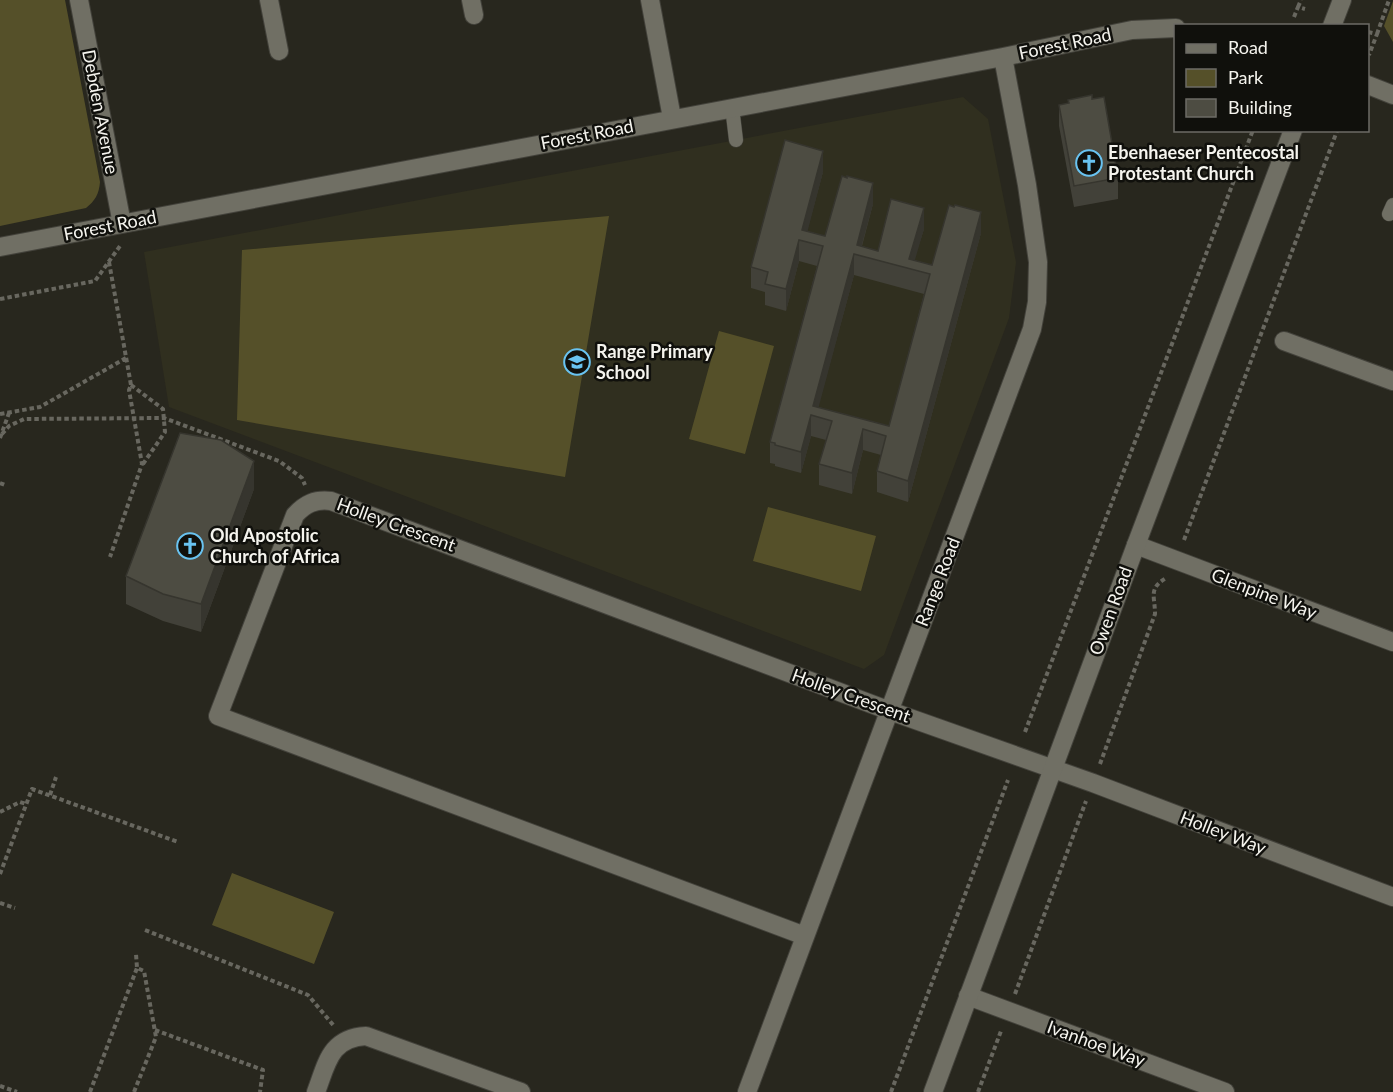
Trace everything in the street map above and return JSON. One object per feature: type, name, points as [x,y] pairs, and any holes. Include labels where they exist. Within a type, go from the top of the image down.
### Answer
[{"type":"street","name":"Debden Avenue","points":[[79,0],[124,231]]},
{"type":"street","points":[[269,0],[279,51]]},
{"type":"street","points":[[650,0],[672,118]]},
{"type":"street","points":[[1333,24],[1342,0]]},
{"type":"street","name":"Forest Road","points":[[0,247],[124,231],[672,118],[1003,57],[1132,30],[1174,28]]},
{"type":"street","name":"Range Road","points":[[747,1092],[1032,329],[1037,302],[1038,262],[1027,185],[1003,57]]},
{"type":"street","points":[[1369,85],[1393,95]]},
{"type":"street","name":"Owen Road","points":[[933,1092],[1292,132]]},
{"type":"street","points":[[1284,341],[1393,381]]},
{"type":"street","name":"Holley Crescent","points":[[806,936],[218,716],[294,515],[302,507],[312,502],[331,501],[890,711],[1053,769]]},
{"type":"street","name":"Glenpine Way","points":[[1136,545],[1393,642]]},
{"type":"street","name":"Holley Way","points":[[1053,769],[1393,897]]},
{"type":"street","name":"Ivanhoe Way","points":[[968,996],[1225,1092]]},
{"type":"street","points":[[316,1092],[334,1049],[346,1040],[366,1036],[520,1092]]},
{"type":"lane","points":[[732,107],[736,140]]},
{"type":"path","points":[[1294,17],[1301,0]]},
{"type":"path","points":[[1369,53],[1389,0]]},
{"type":"path","points":[[1298,7],[1305,9]]},
{"type":"path","points":[[1369,32],[1377,34]]},
{"type":"path","points":[[1025,732],[1252,132]]},
{"type":"path","points":[[1184,540],[1336,132]]},
{"type":"path","points":[[0,299],[95,281],[109,262],[124,231]]},
{"type":"path","points":[[109,262],[127,358],[131,385],[129,390],[142,465]]},
{"type":"path","points":[[0,414],[40,408],[127,358]]},
{"type":"path","points":[[110,557],[142,465],[165,432],[163,409],[131,385]]},
{"type":"path","points":[[1,436],[9,412]]},
{"type":"path","points":[[1,436],[9,426],[24,419],[164,418],[279,461],[302,478],[312,502]]},
{"type":"path","points":[[0,483],[6,485]]},
{"type":"path","points":[[1099,768],[1155,614],[1153,591],[1158,583],[1168,577]]},
{"type":"path","points":[[50,795],[56,777]]},
{"type":"path","points":[[891,1092],[1008,780]]},
{"type":"path","points":[[0,874],[2,863],[32,789],[178,842]]},
{"type":"path","points":[[1015,995],[1086,801]]},
{"type":"path","points":[[0,812],[20,802],[26,804]]},
{"type":"path","points":[[0,903],[15,908]]},
{"type":"path","points":[[145,930],[309,995],[346,1040]]},
{"type":"path","points":[[90,1092],[137,968],[136,954]]},
{"type":"path","points":[[135,1092],[156,1037],[144,971],[137,968]]},
{"type":"path","points":[[978,1092],[1002,1027]]},
{"type":"path","points":[[155,1030],[263,1070],[260,1092]]},
{"type":"path","points":[[0,1086],[17,1092]]},
{"type":"shaded area","name":"Range Primary School","points":[[963,97],[988,119],[1016,262],[1009,318],[884,655],[864,669],[169,407],[144,252]]},
{"type":"green space","points":[[0,0],[65,0],[100,182],[96,197],[86,208],[0,226]]},
{"type":"green space","points":[[1393,1],[1393,42],[1384,26]]},
{"type":"green space","points":[[609,216],[565,477],[237,420],[242,250]]},
{"type":"green space","points":[[719,331],[774,346],[745,454],[689,439]]},
{"type":"green space","points":[[768,507],[876,536],[861,591],[753,561]]},
{"type":"green space","points":[[232,873],[334,912],[314,964],[212,925]]},
{"type":"building","name":"Ebenhaeser Pentecostal Protestant Church","points":[[1092,95],[1092,99],[1104,97],[1118,178],[1074,186],[1059,105],[1069,103],[1068,100]]},
{"type":"building","points":[[785,140],[823,151],[802,230],[825,236],[842,176],[873,183],[857,245],[878,251],[891,199],[924,208],[909,259],[932,265],[949,205],[981,212],[908,481],[877,471],[886,436],[863,429],[852,473],[819,464],[832,421],[811,415],[801,452],[770,442],[823,246],[799,240],[786,289],[765,284],[768,272],[751,267]],"holes":[[[854,254],[930,274],[889,426],[813,406]]]},
{"type":"building","name":"Old Apostolic Church of Africa","points":[[180,433],[221,440],[254,461],[201,604],[163,594],[126,576]]},
{"type":"place","name":"Ebenhaeser Pentecostal Protestant Church","points":[[1089,163]]},
{"type":"place","name":"Range Primary School","points":[[577,362]]},
{"type":"place","name":"Old Apostolic Church of Africa","points":[[190,546]]}]
